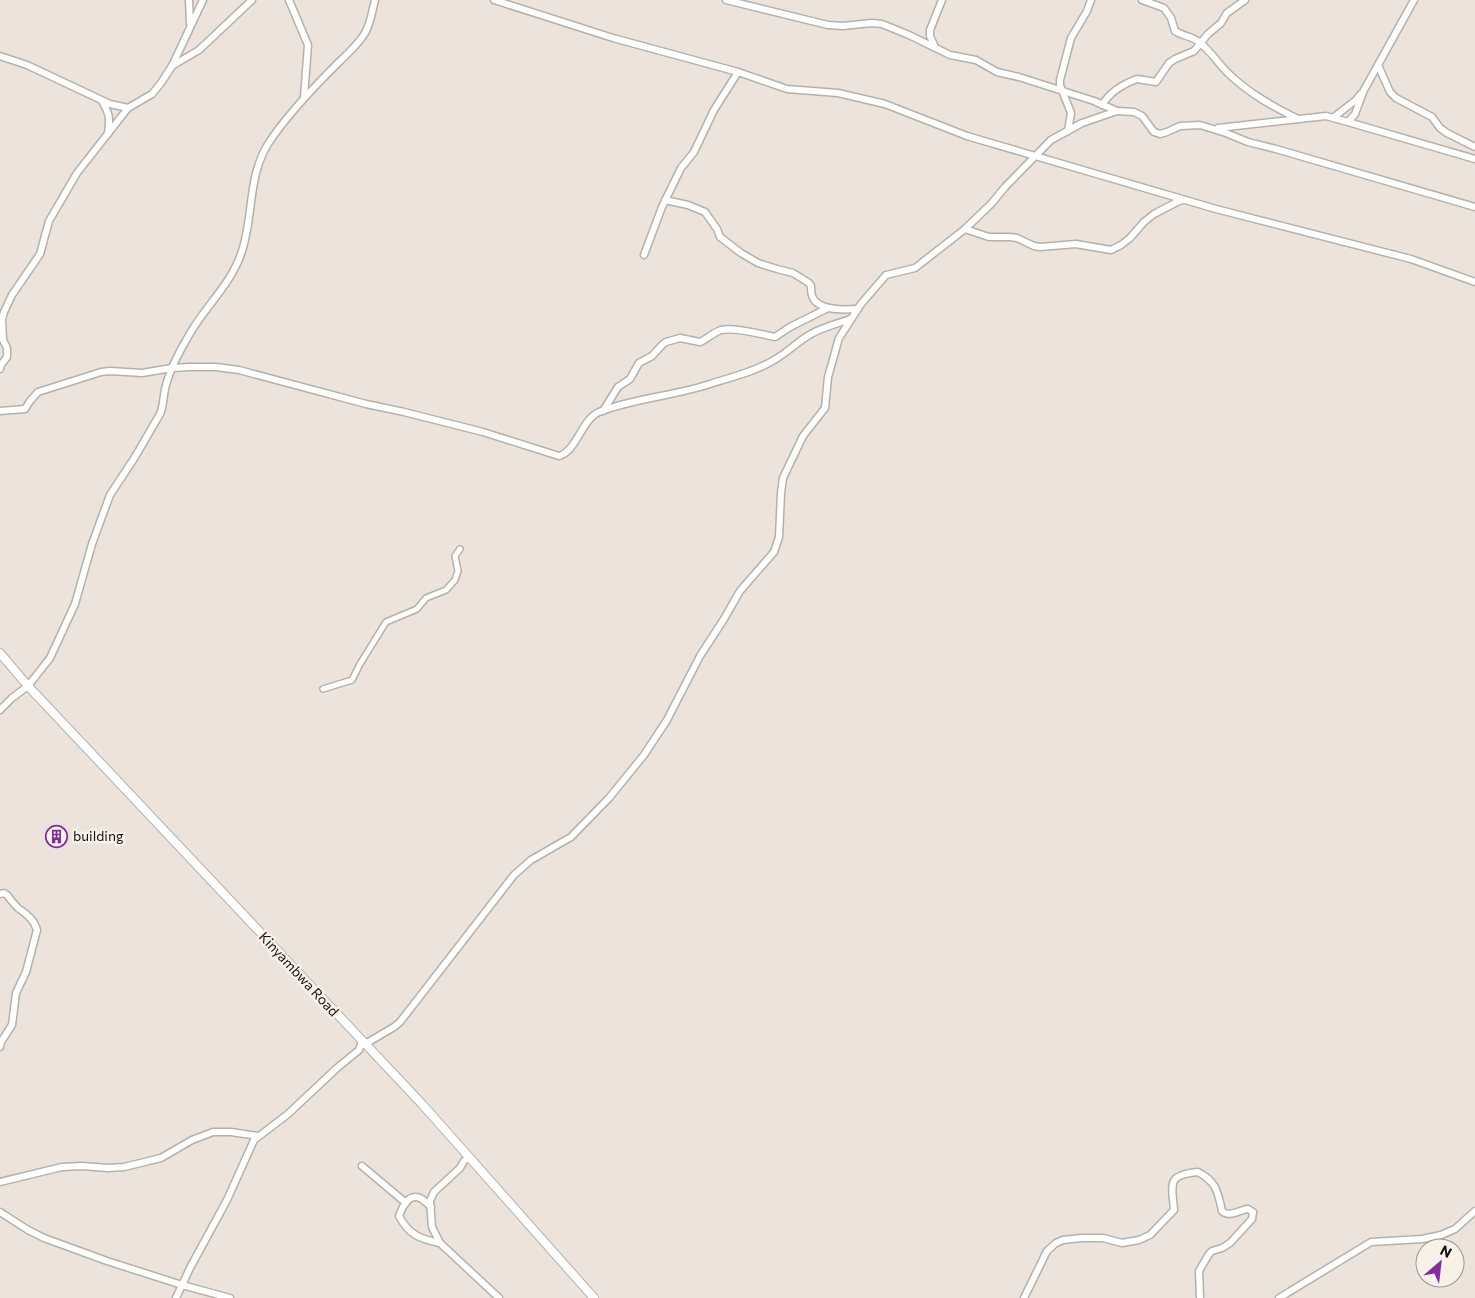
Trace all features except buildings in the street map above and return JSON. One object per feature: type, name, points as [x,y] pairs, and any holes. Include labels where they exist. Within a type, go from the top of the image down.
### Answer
[{"type":"street","points":[[189,0],[190,28]]},
{"type":"street","points":[[0,369],[7,358],[7,348],[3,340],[1,320],[12,295],[40,254],[47,227],[60,200],[77,173],[128,108],[152,94],[161,83],[172,66],[203,0]]},
{"type":"street","points":[[172,66],[199,50],[252,0]]},
{"type":"street","points":[[289,0],[308,45],[304,98]]},
{"type":"street","points":[[0,710],[28,686],[47,663],[57,646],[74,604],[92,544],[110,495],[135,457],[163,408],[166,386],[172,368],[193,329],[231,277],[236,266],[244,245],[252,186],[260,160],[268,144],[304,98],[363,37],[368,27],[375,0]]},
{"type":"street","points":[[494,0],[613,38],[738,72],[787,89],[838,93],[885,104],[967,136],[1185,200],[1411,259],[1475,282]]},
{"type":"street","points":[[726,0],[828,25],[882,24],[950,55],[976,60],[997,72],[1019,77],[1118,111],[1134,112],[1142,116],[1154,132],[1160,134],[1188,125],[1215,129],[1248,142],[1475,207]]},
{"type":"street","points":[[936,48],[930,36],[930,30],[942,0]]},
{"type":"street","points":[[1068,131],[1071,113],[1062,91],[1060,80],[1069,44],[1087,12],[1091,0]]},
{"type":"street","points":[[1142,0],[1164,8],[1171,18],[1175,31],[1200,42],[1239,83],[1268,104],[1298,119]]},
{"type":"street","points":[[1102,105],[1108,96],[1134,80],[1156,82],[1169,63],[1192,53],[1227,12],[1245,0]]},
{"type":"street","points":[[1334,117],[1356,100],[1364,90],[1414,0]]},
{"type":"street","points":[[0,56],[28,65],[110,104],[128,108]]},
{"type":"street","points":[[1378,66],[1390,92],[1396,98],[1432,117],[1440,128],[1447,133],[1475,146]]},
{"type":"street","points":[[644,255],[665,200],[681,168],[694,152],[714,110],[738,72]]},
{"type":"street","points":[[1348,122],[1355,114],[1364,90]]},
{"type":"street","points":[[102,100],[108,112],[108,134]]},
{"type":"street","points":[[176,1298],[227,1200],[251,1146],[258,1136],[288,1114],[359,1050],[364,1042],[400,1022],[514,875],[531,860],[571,837],[609,798],[644,755],[667,720],[700,656],[740,591],[774,552],[779,537],[783,478],[803,436],[825,408],[828,377],[833,355],[839,338],[857,309],[886,275],[915,268],[965,229],[1051,140],[1082,123],[1118,111]]},
{"type":"street","points":[[1215,129],[1328,116],[1475,159]]},
{"type":"street","points":[[665,200],[688,205],[705,212],[723,240],[758,263],[793,273],[805,280],[812,286],[813,299],[820,305],[828,308],[857,309]]},
{"type":"street","points":[[965,229],[989,237],[1016,238],[1040,247],[1084,244],[1111,250],[1130,238],[1154,214],[1178,201],[1185,200]]},
{"type":"street","points":[[603,411],[618,387],[630,379],[638,363],[652,356],[666,342],[680,338],[700,342],[719,330],[742,331],[776,337],[790,327],[828,308]]},
{"type":"street","points":[[0,411],[25,409],[38,392],[101,372],[142,373],[172,368],[216,367],[239,370],[366,404],[404,412],[477,431],[559,456],[568,451],[591,418],[598,413],[634,402],[709,385],[765,365],[811,334],[851,318]]},
{"type":"street","points":[[323,689],[352,680],[386,622],[416,609],[426,598],[446,590],[455,580],[458,571],[455,556],[460,549]]},
{"type":"street","name":"Kinyambwa Road","points":[[0,653],[28,686],[422,1104],[594,1298]]},
{"type":"street","points":[[0,894],[4,893],[7,895],[18,908],[28,914],[36,924],[37,930],[26,972],[16,993],[12,1025],[0,1047]]},
{"type":"street","points":[[0,1182],[62,1167],[124,1167],[161,1158],[192,1140],[213,1132],[230,1132],[258,1136]]},
{"type":"street","points":[[469,1158],[434,1192],[430,1201],[432,1226],[440,1243],[499,1298]]},
{"type":"street","points":[[362,1166],[406,1203]]},
{"type":"street","points":[[1024,1298],[1047,1251],[1056,1243],[1064,1240],[1088,1238],[1128,1242],[1150,1235],[1174,1210],[1171,1188],[1174,1179],[1178,1176],[1198,1172],[1208,1179],[1218,1191],[1224,1213],[1228,1214],[1248,1208],[1254,1215],[1230,1243],[1209,1254],[1199,1271],[1200,1298]]},
{"type":"street","points":[[431,1207],[420,1198],[415,1198],[408,1200],[399,1216],[404,1226],[412,1233],[424,1240],[440,1243]]},
{"type":"street","points":[[1279,1298],[1371,1242],[1422,1239],[1441,1235],[1455,1229],[1475,1211]]},
{"type":"street","points":[[0,1212],[44,1238],[106,1261],[230,1298]]},
{"type":"place","name":"building","points":[[57,836]]}]
